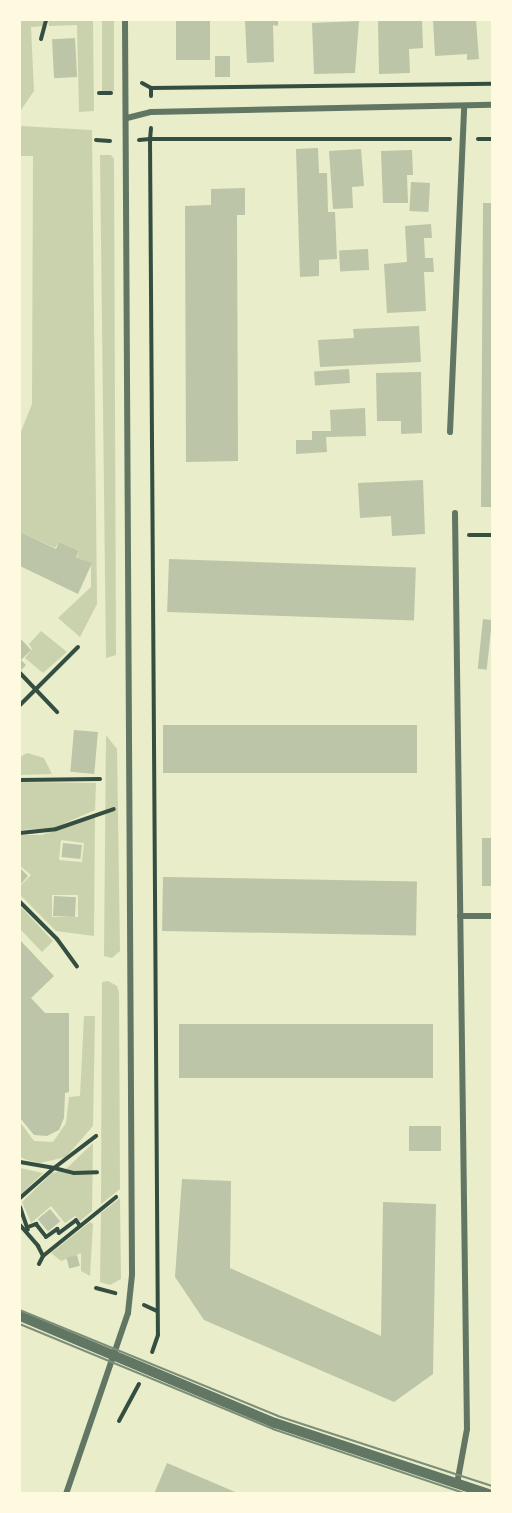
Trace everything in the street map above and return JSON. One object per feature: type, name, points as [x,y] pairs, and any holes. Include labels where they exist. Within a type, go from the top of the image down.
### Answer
[{"type":"street","points":[[66,1494],[115,1356],[129,1299],[131,1190],[125,20]]},
{"type":"street","points":[[450,432],[464,105]]},
{"type":"street","points":[[127,118],[151,112],[492,105]]},
{"type":"street","points":[[455,513],[467,1430],[457,1485]]},
{"type":"street","points":[[460,916],[492,916]]},
{"type":"street","points":[[20,1316],[275,1423],[488,1494]]},
{"type":"path","points":[[41,39],[46,20]]},
{"type":"path","points":[[151,88],[492,84]]},
{"type":"path","points":[[96,140],[150,139],[157,1311]]},
{"type":"path","points":[[454,534],[492,535]]},
{"type":"path","points":[[20,705],[78,647]]},
{"type":"path","points":[[20,673],[57,712]]},
{"type":"path","points":[[20,780],[100,779]]},
{"type":"path","points":[[20,833],[56,829],[99,812]]},
{"type":"path","points":[[20,902],[57,939],[77,967]]},
{"type":"path","points":[[20,1198],[96,1136]]},
{"type":"path","points":[[20,1162],[74,1173],[97,1172]]},
{"type":"path","points":[[39,1264],[42,1256],[120,1193],[156,1184]]},
{"type":"path","points":[[20,1207],[31,1236],[42,1256]]},
{"type":"path","points":[[28,1227],[36,1224],[46,1237],[57,1229],[59,1233],[75,1220],[80,1226]]},
{"type":"path","points":[[20,1224],[31,1236]]},
{"type":"green space","points":[[20,20],[45,20],[45,26],[31,27],[34,91],[21,110]]},
{"type":"green space","points":[[48,20],[93,20],[94,111],[79,112],[77,25],[49,26]]},
{"type":"green space","points":[[102,20],[114,20],[114,91],[102,91]]},
{"type":"green space","points":[[20,126],[92,130],[97,604],[80,637],[58,618],[91,587],[91,563],[77,557],[79,551],[59,542],[55,548],[20,532],[20,434],[32,404],[33,156],[20,156]]},
{"type":"green space","points":[[100,155],[111,155],[114,159],[116,655],[106,658]]},
{"type":"green space","points":[[41,631],[67,652],[43,673],[25,658],[32,649],[29,644]]},
{"type":"green space","points":[[106,735],[117,749],[120,951],[112,958],[104,956]]},
{"type":"green space","points":[[27,753],[44,758],[52,774],[20,775],[20,757]]},
{"type":"green space","points":[[20,782],[96,783],[95,810],[54,828],[20,830]]},
{"type":"green space","points":[[95,816],[94,936],[56,931],[20,895],[20,886],[31,875],[20,866],[20,835],[42,835]],"holes":[[[61,840],[84,843],[82,862],[59,860]],[[52,895],[78,895],[78,917],[52,917]]]},
{"type":"green space","points":[[20,906],[53,941],[42,952],[20,929]]},
{"type":"green space","points":[[108,981],[117,986],[119,993],[120,1189],[101,1204],[102,982]]},
{"type":"green space","points":[[84,1016],[95,1016],[93,1126],[66,1157],[40,1163],[27,1160],[20,1157],[20,1122],[34,1141],[53,1142],[66,1123],[69,1097],[80,1096]]},
{"type":"green space","points":[[93,1143],[92,1211],[80,1221],[75,1216],[65,1223],[51,1206],[31,1223],[22,1202],[52,1173],[65,1170]]},
{"type":"green space","points":[[20,1168],[43,1173],[20,1195]]},
{"type":"green space","points":[[120,1198],[121,1279],[110,1285],[100,1282],[101,1213]]},
{"type":"green space","points":[[90,1222],[93,1224],[90,1276],[81,1271],[81,1253],[61,1261],[51,1253]]},
{"type":"building","points":[[176,20],[210,20],[210,60],[176,60]]},
{"type":"building","points":[[245,20],[278,20],[278,26],[273,25],[274,62],[247,63]]},
{"type":"building","points":[[378,20],[422,20],[423,48],[409,49],[410,73],[379,74]]},
{"type":"building","points":[[433,20],[476,20],[479,59],[467,60],[467,54],[435,56]]},
{"type":"building","points":[[359,21],[355,73],[314,74],[312,23]]},
{"type":"building","points":[[75,38],[77,77],[54,78],[52,39]]},
{"type":"building","points":[[215,56],[230,56],[230,77],[215,77]]},
{"type":"building","points":[[318,148],[319,173],[327,173],[328,212],[335,212],[337,259],[319,260],[319,276],[300,277],[296,149]]},
{"type":"building","points":[[361,149],[364,186],[352,187],[353,208],[333,209],[329,151]]},
{"type":"building","points":[[412,150],[413,175],[407,175],[408,203],[383,203],[381,151]]},
{"type":"building","points":[[411,182],[430,183],[428,212],[409,211]]},
{"type":"building","points":[[245,188],[245,215],[237,215],[238,461],[186,462],[185,206],[211,205],[211,189]]},
{"type":"building","points":[[483,203],[492,203],[492,507],[481,507]]},
{"type":"building","points":[[431,224],[432,238],[424,238],[425,258],[433,258],[434,272],[424,272],[426,311],[387,313],[384,264],[407,262],[405,226]]},
{"type":"building","points":[[368,249],[369,270],[340,271],[339,251]]},
{"type":"building","points":[[419,326],[421,362],[320,367],[318,340],[354,338],[353,329]]},
{"type":"building","points":[[349,369],[350,383],[315,385],[314,371]]},
{"type":"building","points":[[421,372],[422,433],[401,434],[401,421],[377,421],[376,373]]},
{"type":"building","points":[[365,408],[366,436],[326,437],[327,452],[296,454],[296,440],[312,440],[312,431],[331,431],[330,410]]},
{"type":"building","points":[[423,480],[425,534],[392,536],[391,516],[360,518],[358,483]]},
{"type":"building","points":[[20,532],[56,549],[59,542],[79,551],[76,557],[92,563],[78,594],[20,566]]},
{"type":"building","points":[[169,559],[416,568],[414,621],[167,612]]},
{"type":"building","points":[[483,619],[492,620],[487,670],[478,669]]},
{"type":"building","points":[[20,638],[31,650],[21,660],[26,665],[20,671]]},
{"type":"building","points":[[163,725],[417,725],[417,773],[163,773]]},
{"type":"building","points":[[74,730],[98,732],[94,774],[70,772]]},
{"type":"building","points":[[482,838],[492,838],[492,886],[482,886]]},
{"type":"building","points":[[63,843],[82,845],[80,859],[62,857]]},
{"type":"building","points":[[20,868],[28,876],[20,885]]},
{"type":"building","points":[[163,877],[417,881],[416,935],[162,931]]},
{"type":"building","points":[[54,896],[76,897],[75,917],[53,916]]},
{"type":"building","points":[[20,940],[54,976],[31,998],[45,1013],[69,1013],[69,1092],[65,1093],[64,1118],[59,1130],[47,1136],[34,1135],[20,1118]]},
{"type":"building","points":[[179,1024],[433,1024],[433,1078],[179,1078]]},
{"type":"building","points":[[409,1126],[441,1126],[441,1151],[409,1151]]},
{"type":"building","points":[[182,1179],[231,1181],[230,1268],[381,1336],[383,1202],[436,1204],[433,1374],[394,1402],[204,1320],[175,1277]]},
{"type":"building","points":[[50,1209],[60,1221],[48,1232],[38,1219]]},
{"type":"building","points":[[77,1255],[80,1266],[69,1268],[66,1258]]},
{"type":"building","points":[[167,1463],[240,1494],[154,1494]]},
{"type":"tram line","points":[[20,1310],[278,1416],[492,1486]]},
{"type":"tram line","points":[[20,1324],[273,1429],[467,1494]]}]
